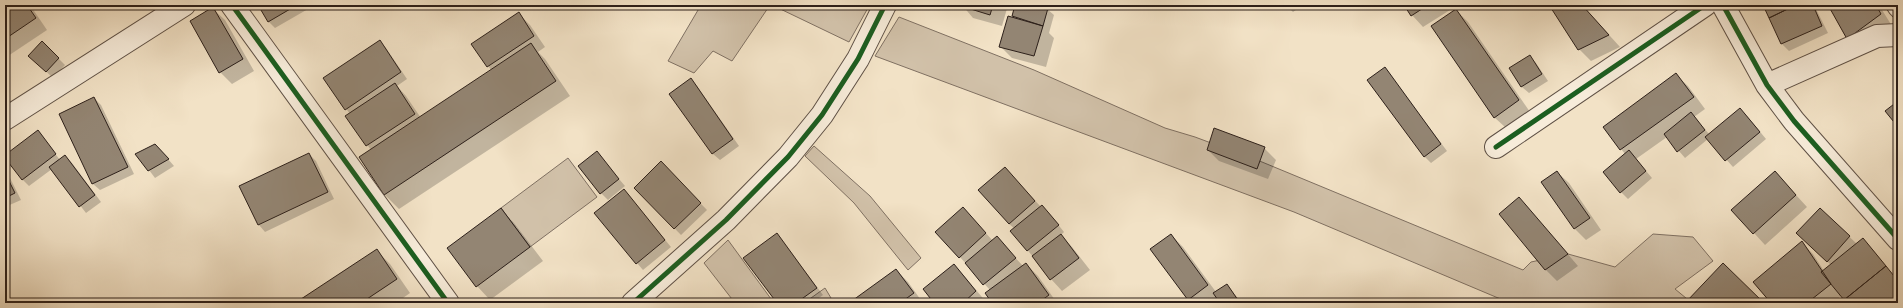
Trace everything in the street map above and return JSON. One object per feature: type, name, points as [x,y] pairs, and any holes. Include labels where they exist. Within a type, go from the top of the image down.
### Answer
[{"type":"street","points":[[5,119],[184,5]]},
{"type":"street","points":[[232,5],[448,303]]},
{"type":"street","points":[[633,303],[726,220],[788,157],[822,115],[858,59],[886,5]]},
{"type":"street","points":[[1496,147],[1705,5]]},
{"type":"street","points":[[1722,5],[1767,85],[1794,121],[1898,239]]},
{"type":"street","points":[[1767,85],[1877,36],[1898,35]]},
{"type":"shaded area","points":[[701,5],[770,5],[732,61],[713,51],[694,73],[668,61]]},
{"type":"shaded area","points":[[772,5],[868,5],[869,6],[849,42]]},
{"type":"shaded area","points":[[899,17],[1034,70],[1165,128],[1195,137],[1262,162],[1523,270],[1531,262],[1568,254],[1615,267],[1653,234],[1693,237],[1713,261],[1675,289],[1692,303],[1510,303],[1294,212],[875,56]]},
{"type":"shaded area","points":[[814,146],[870,196],[921,258],[908,270],[854,203],[805,156]]},
{"type":"shaded area","points":[[568,158],[597,197],[530,247],[501,208]]},
{"type":"shaded area","points":[[728,240],[774,303],[735,303],[704,263]]},
{"type":"shaded area","points":[[825,288],[834,303],[804,303]]},
{"type":"building","points":[[5,5],[27,5],[36,18],[5,39]]},
{"type":"building","points":[[258,5],[297,5],[268,22]]},
{"type":"building","points":[[961,5],[993,5],[990,15]]},
{"type":"building","points":[[1015,5],[1038,5],[1048,8],[1043,26],[1012,16]]},
{"type":"building","points":[[1404,5],[1428,5],[1411,16]]},
{"type":"building","points":[[1558,5],[1582,5],[1609,35],[1578,50],[1551,8]]},
{"type":"building","points":[[1763,5],[1796,5],[1769,18]]},
{"type":"building","points":[[1796,5],[1813,5],[1822,26],[1781,44],[1769,18]]},
{"type":"building","points":[[1828,5],[1876,5],[1881,14],[1847,39]]},
{"type":"building","points":[[213,7],[243,59],[219,73],[190,21]]},
{"type":"building","points":[[1456,9],[1519,100],[1494,118],[1431,26]]},
{"type":"building","points":[[519,12],[534,36],[487,67],[471,44]]},
{"type":"building","points":[[1008,16],[1043,26],[1034,56],[999,47]]},
{"type":"building","points":[[380,40],[401,72],[345,110],[323,78]]},
{"type":"building","points":[[42,41],[59,58],[46,72],[28,56]]},
{"type":"building","points":[[531,43],[556,81],[384,195],[359,157]]},
{"type":"building","points":[[1530,55],[1542,74],[1521,87],[1509,68]]},
{"type":"building","points":[[1385,67],[1441,144],[1424,157],[1367,80]]},
{"type":"building","points":[[1676,73],[1694,97],[1620,150],[1603,127]]},
{"type":"building","points":[[691,78],[733,139],[712,154],[669,94]]},
{"type":"building","points":[[395,83],[415,114],[366,146],[345,116]]},
{"type":"building","points":[[94,97],[128,167],[92,184],[59,114]]},
{"type":"building","points":[[1898,101],[1898,127],[1885,111]]},
{"type":"building","points":[[1740,108],[1760,132],[1725,161],[1705,137]]},
{"type":"building","points":[[1691,112],[1705,130],[1677,152],[1664,134]]},
{"type":"building","points":[[1214,128],[1265,147],[1257,169],[1207,150]]},
{"type":"building","points":[[38,130],[56,154],[22,180],[5,158],[5,155]]},
{"type":"building","points":[[155,144],[169,159],[148,171],[135,154]]},
{"type":"building","points":[[1629,150],[1646,171],[1620,193],[1603,172]]},
{"type":"building","points":[[597,151],[619,179],[600,194],[578,166]]},
{"type":"building","points":[[309,153],[328,192],[258,225],[239,186]]},
{"type":"building","points":[[65,155],[95,195],[79,207],[49,167]]},
{"type":"building","points":[[661,161],[701,203],[674,229],[634,188]]},
{"type":"building","points":[[1005,167],[1035,201],[1009,224],[978,190]]},
{"type":"building","points":[[1557,171],[1590,218],[1574,229],[1541,182]]},
{"type":"building","points":[[1775,171],[1796,195],[1753,234],[1731,210]]},
{"type":"building","points":[[5,173],[15,193],[5,198]]},
{"type":"building","points":[[624,189],[665,240],[636,264],[594,213]]},
{"type":"building","points":[[1519,197],[1568,254],[1545,270],[1499,214]]},
{"type":"building","points":[[1042,205],[1059,225],[1027,251],[1010,231]]},
{"type":"building","points":[[963,207],[986,233],[959,258],[935,232]]},
{"type":"building","points":[[501,208],[530,247],[476,287],[447,248]]},
{"type":"building","points":[[1820,208],[1850,236],[1827,262],[1796,233]]},
{"type":"building","points":[[777,233],[817,288],[796,303],[777,303],[743,258]]},
{"type":"building","points":[[1061,234],[1079,258],[1050,280],[1032,256]]},
{"type":"building","points":[[1171,234],[1208,285],[1188,300],[1150,249]]},
{"type":"building","points":[[997,236],[1016,258],[983,285],[965,263]]},
{"type":"building","points":[[1863,238],[1886,266],[1844,300],[1821,272]]},
{"type":"building","points":[[1802,241],[1831,284],[1807,303],[1771,303],[1753,282]]},
{"type":"building","points":[[377,249],[397,279],[361,303],[295,303]]},
{"type":"building","points":[[1026,263],[1049,295],[1038,303],[992,303],[985,293]]},
{"type":"building","points":[[1723,263],[1764,303],[1686,302]]},
{"type":"building","points":[[954,264],[976,291],[963,303],[934,303],[923,289]]},
{"type":"building","points":[[1886,266],[1898,281],[1898,295],[1888,303],[1846,303],[1844,300]]},
{"type":"building","points":[[896,269],[914,293],[900,303],[849,303]]},
{"type":"building","points":[[1227,284],[1240,303],[1220,303],[1213,293]]},
{"type":"cycle path","points":[[232,5],[448,303]]},
{"type":"cycle path","points":[[633,303],[726,220],[788,157],[822,115],[858,59],[885,5]]},
{"type":"cycle path","points":[[1496,147],[1705,5]]},
{"type":"cycle path","points":[[1723,5],[1767,85],[1794,121],[1898,239]]}]
